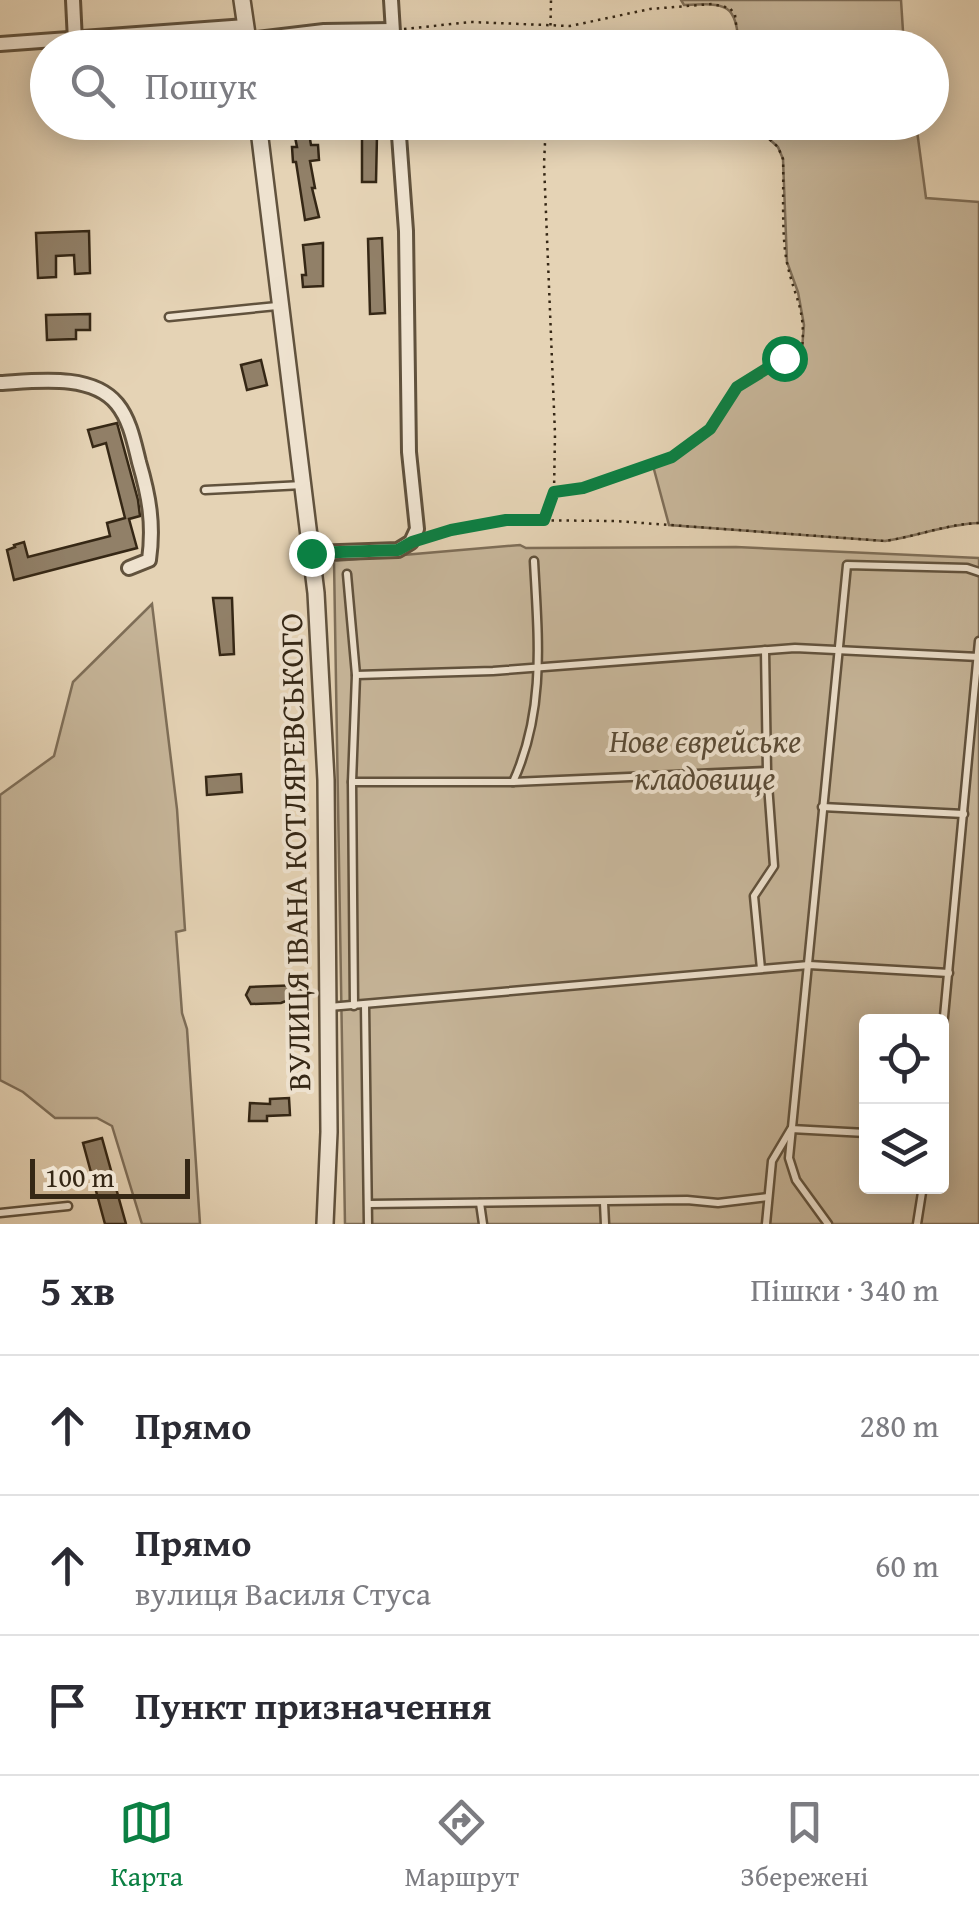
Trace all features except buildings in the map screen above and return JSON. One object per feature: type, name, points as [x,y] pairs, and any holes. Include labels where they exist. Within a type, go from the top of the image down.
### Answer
[{"type":"street","points":[[73,0],[74,30]]},
{"type":"street","points":[[242,0],[246,30]]},
{"type":"street","points":[[391,0],[392,30]]},
{"type":"street","points":[[0,44],[30,43]]},
{"type":"street","name":"ВУЛИЦЯ ІВАНА КОТЛЯРЕВСЬКОГО","points":[[260,140],[311,553],[326,780],[326,1224]]},
{"type":"street","points":[[311,553],[398,550],[412,542],[417,529],[409,452],[406,231],[399,140]]},
{"type":"street","points":[[0,383],[65,379],[100,391],[116,402],[128,421],[150,500],[154,530],[149,560],[129,568]]},
{"type":"lane","points":[[169,317],[282,306]]},
{"type":"lane","points":[[205,490],[303,485]]},
{"type":"lane","points":[[513,782],[537,706],[540,668],[534,561]]},
{"type":"lane","points":[[828,1224],[792,1172],[792,1129],[847,565],[967,568],[979,572]]},
{"type":"lane","points":[[347,574],[356,675],[352,782],[354,1006]]},
{"type":"lane","points":[[945,1014],[979,642]]},
{"type":"lane","points":[[760,969],[754,896],[774,866],[766,771],[766,650]]},
{"type":"lane","points":[[356,675],[540,668],[766,650],[978,656]]},
{"type":"lane","points":[[352,782],[513,782],[766,771]]},
{"type":"lane","points":[[822,807],[964,814]]},
{"type":"lane","points":[[328,1007],[808,964],[949,973]]},
{"type":"lane","points":[[364,1005],[368,1224]]},
{"type":"lane","points":[[792,1129],[859,1133]]},
{"type":"lane","points":[[766,1224],[772,1162],[792,1129]]},
{"type":"lane","points":[[918,1224],[922,1194]]},
{"type":"lane","points":[[368,1204],[688,1200],[718,1204],[768,1197]]},
{"type":"lane","points":[[480,1202],[483,1224]]},
{"type":"lane","points":[[604,1203],[606,1224]]},
{"type":"lane","points":[[0,1213],[68,1206]]},
{"type":"path","points":[[551,0],[551,30]]},
{"type":"path","points":[[392,30],[471,22],[584,24],[667,7],[712,4],[730,8],[737,30]]},
{"type":"path","points":[[544,520],[554,492],[545,140]]},
{"type":"path","points":[[554,492],[583,488],[672,457],[710,429],[737,387],[802,350],[804,325],[787,262],[783,158],[770,140]]},
{"type":"path","points":[[412,542],[506,520],[616,521],[886,540],[916,536],[952,524],[979,523]]},
{"type":"green space","points":[[681,0],[901,0],[903,30],[737,30],[726,8],[684,5]]},
{"type":"green space","points":[[770,140],[918,140],[926,198],[979,202],[979,523],[885,541],[669,525],[652,462],[672,457],[710,429],[737,387],[802,349],[804,325],[787,262],[783,159]]},
{"type":"green space","name":"Нове єврейське кладовище","points":[[520,545],[736,547],[979,558],[979,1224],[345,1224],[334,561]]},
{"type":"green space","points":[[152,604],[177,809],[185,930],[176,932],[182,1013],[187,1029],[200,1224],[142,1224],[112,1126],[97,1118],[55,1118],[23,1092],[0,1080],[0,795],[54,756],[73,682]]},
{"type":"route","points":[[311,553],[398,550],[451,530],[506,520],[544,520],[554,492],[583,488],[672,457],[710,429],[737,387],[784,358]]}]
